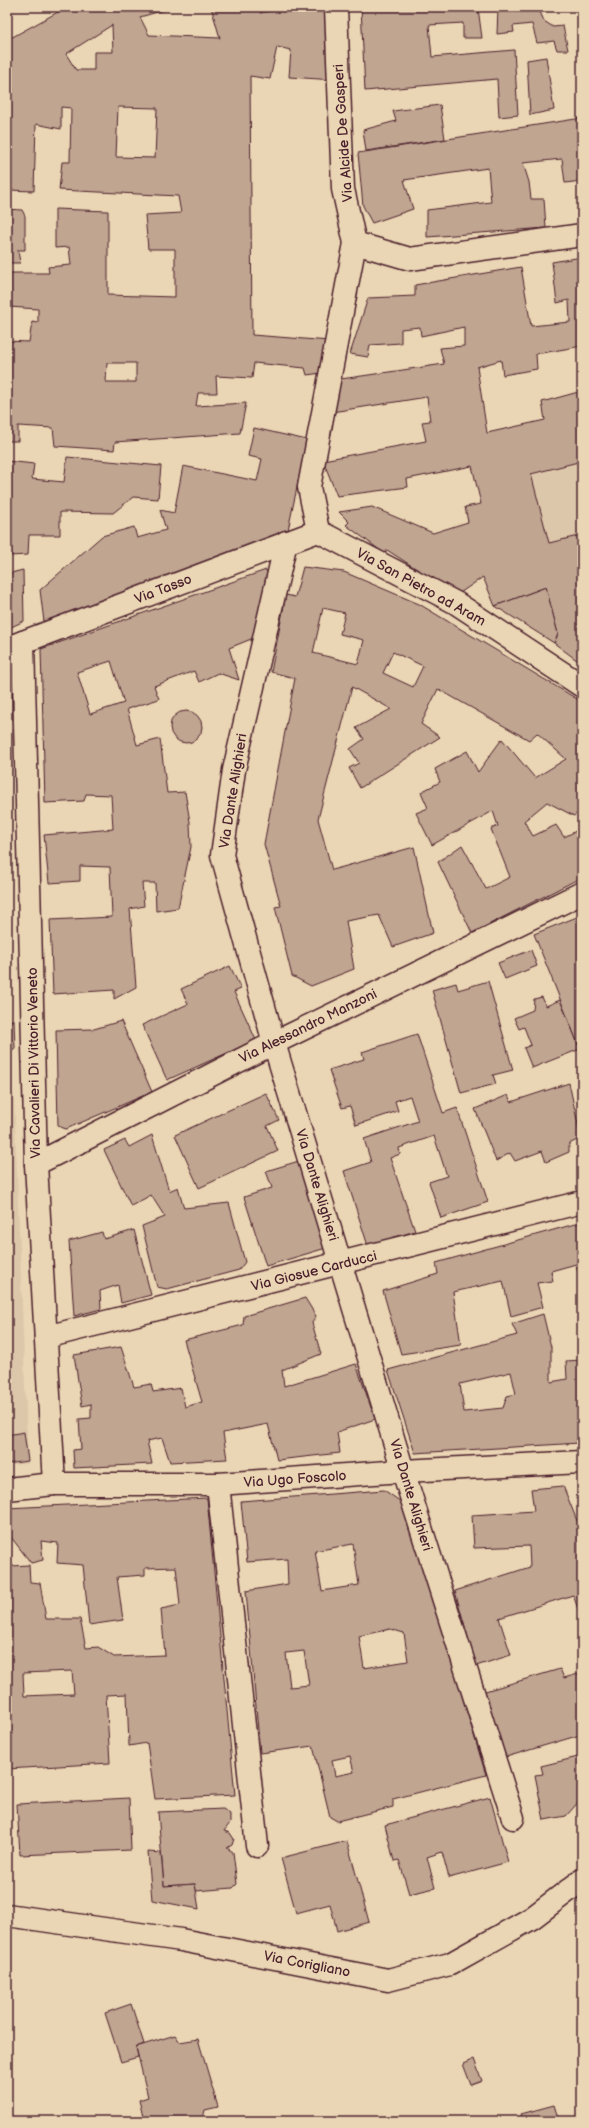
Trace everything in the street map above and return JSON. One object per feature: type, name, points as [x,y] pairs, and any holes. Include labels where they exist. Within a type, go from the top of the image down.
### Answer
[{"type":"street","name":"Via Alcide De Gasperi","points":[[336,7],[343,190],[355,244]]},
{"type":"street","points":[[318,531],[309,487],[355,244],[410,259],[582,236]]},
{"type":"street","name":"Via Tasso","points":[[15,645],[318,531]]},
{"type":"street","name":"Via San Pietro ad Aram","points":[[318,531],[456,603],[582,686]]},
{"type":"street","name":"Via Dante Alighieri","points":[[286,542],[234,770],[222,855],[274,1043],[403,1472],[513,1818]]},
{"type":"street","name":"Via Cavalieri Di Vittorio Veneto","points":[[15,645],[36,1164],[54,1484]]},
{"type":"street","name":"Via Alessandro Manzoni","points":[[36,1164],[274,1043],[582,893]]},
{"type":"street","name":"Via Giosue Carducci","points":[[46,1337],[341,1265],[582,1202]]},
{"type":"street","name":"Via Ugo Foscolo","points":[[7,1489],[54,1484],[218,1484],[582,1462]]},
{"type":"street","points":[[218,1484],[257,1846]]},
{"type":"street","name":"Via Corigliano","points":[[7,1915],[181,1940],[388,1980],[450,1964],[532,1918],[582,1880]]},
{"type":"shaded area","points":[[582,418],[582,548],[529,566],[487,433]]},
{"type":"shaded area","points":[[7,1094],[14,1094],[28,1464],[7,1465]]},
{"type":"building","points":[[67,7],[175,7],[140,17],[149,35],[220,38],[211,7],[259,7],[260,13],[288,7],[329,7],[334,80],[289,77],[291,50],[277,47],[270,79],[250,76],[252,335],[330,341],[321,373],[307,375],[305,368],[254,363],[252,378],[216,376],[217,393],[198,393],[196,406],[246,403],[240,433],[115,442],[114,450],[55,446],[53,428],[18,426],[18,441],[7,441],[7,341],[29,342],[32,322],[38,323],[38,309],[9,307],[7,312],[7,273],[49,273],[48,267],[71,265],[69,247],[55,248],[55,209],[108,211],[108,295],[175,297],[175,249],[148,249],[145,215],[181,213],[178,196],[59,190],[62,162],[70,162],[71,108],[61,107],[61,129],[36,124],[34,191],[7,190],[7,40]],"holes":[[[112,25],[113,52],[94,52],[94,70],[76,70],[66,54]],[[118,107],[157,108],[155,158],[116,157]],[[107,363],[136,363],[136,382],[106,382]]]},
{"type":"building","points":[[361,7],[489,7],[478,8],[482,38],[463,38],[463,23],[429,25],[432,57],[514,50],[518,115],[499,117],[497,79],[365,91]]},
{"type":"building","points":[[498,7],[538,7],[544,21],[553,27],[563,26],[568,50],[557,50],[554,41],[537,43],[532,24],[513,26],[514,32],[497,34]]},
{"type":"building","points":[[546,57],[554,110],[530,115],[527,60]]},
{"type":"building","points":[[440,105],[445,139],[366,151],[363,130],[396,121],[393,111]]},
{"type":"building","points":[[582,118],[582,181],[565,183],[562,159],[523,163],[529,182],[531,199],[544,199],[546,228],[427,237],[427,210],[491,202],[488,168],[404,180],[413,209],[372,223],[363,206],[358,153]]},
{"type":"building","points":[[7,209],[22,210],[25,216],[25,250],[18,250],[20,263],[7,263]]},
{"type":"building","points":[[582,257],[582,346],[536,354],[537,369],[503,375],[501,360],[477,367],[487,433],[545,420],[542,402],[582,391],[582,461],[531,474],[549,543],[582,535],[582,664],[554,643],[558,634],[546,587],[495,606],[483,577],[457,595],[387,550],[385,554],[346,525],[349,522],[339,512],[372,507],[433,533],[468,522],[465,507],[481,504],[472,466],[407,479],[408,487],[337,496],[323,460],[426,441],[422,422],[430,421],[427,397],[332,412],[341,379],[444,364],[440,348],[464,346],[464,327],[421,336],[420,327],[401,329],[401,343],[370,345],[368,357],[350,354],[368,298],[415,296],[415,285],[521,267],[531,326],[570,322],[569,300],[557,303],[552,262]]},
{"type":"building","points":[[254,428],[307,440],[288,530],[44,622],[40,590],[102,536],[134,527],[137,538],[166,530],[160,510],[174,513],[183,466],[257,481],[262,459],[248,456]]},
{"type":"building","points":[[67,457],[161,466],[158,499],[133,497],[113,513],[60,512],[60,535],[29,535],[28,555],[10,556],[10,542],[7,542],[7,461],[34,464],[32,479],[64,482]]},
{"type":"building","points":[[303,567],[344,572],[419,604],[582,702],[582,809],[574,816],[547,802],[524,821],[533,836],[556,825],[564,837],[576,831],[582,822],[582,877],[472,933],[438,862],[462,845],[486,889],[510,877],[491,829],[498,826],[493,811],[432,845],[416,813],[428,808],[421,792],[440,782],[435,769],[467,751],[478,772],[502,739],[535,778],[566,759],[537,733],[529,740],[438,689],[421,724],[440,737],[360,788],[349,768],[359,763],[350,749],[364,739],[356,728],[391,709],[352,687],[318,819],[332,870],[414,847],[433,933],[393,947],[379,915],[346,921],[354,969],[311,986],[292,976],[275,907],[281,906],[264,844],[295,678],[271,672],[286,595],[295,597]],"holes":[[[323,608],[345,613],[340,634],[364,640],[358,664],[313,653]],[[393,652],[423,666],[413,687],[383,673]]]},
{"type":"building","points":[[23,570],[24,621],[7,629],[7,574]]},
{"type":"building","points":[[266,570],[271,581],[261,635],[229,648],[239,680],[218,673],[199,682],[194,671],[154,686],[159,699],[127,709],[137,745],[160,739],[167,793],[185,792],[190,822],[191,847],[178,908],[156,911],[155,883],[142,883],[144,906],[130,909],[136,987],[114,999],[114,990],[53,994],[50,920],[112,917],[110,867],[80,866],[80,881],[49,883],[44,835],[113,829],[111,795],[86,794],[84,801],[45,803],[41,649]],"holes":[[[111,661],[124,703],[90,714],[77,672]]]},
{"type":"building","points":[[546,587],[558,634],[554,643],[495,606]]},
{"type":"building","points":[[183,711],[189,711],[198,715],[202,727],[198,739],[189,743],[183,743],[174,739],[170,730],[170,724],[174,715]]},
{"type":"building","points":[[582,915],[582,1054],[534,934]]},
{"type":"building","points":[[531,950],[537,966],[505,979],[498,963]]},
{"type":"building","points":[[230,966],[241,989],[234,992],[256,1040],[167,1080],[142,1025],[188,1004],[181,989]]},
{"type":"building","points":[[488,981],[513,1070],[493,1075],[496,1084],[461,1093],[432,990],[456,983],[458,990]]},
{"type":"building","points":[[542,997],[546,1006],[560,1000],[580,1049],[532,1068],[524,1048],[531,1045],[524,1027],[519,1029],[514,1018],[533,1010],[534,999]]},
{"type":"building","points":[[14,1020],[15,1049],[7,1050],[7,1021]]},
{"type":"building","points":[[121,1021],[152,1092],[66,1129],[58,1126],[56,1030],[94,1029]]},
{"type":"building","points":[[417,1034],[443,1113],[457,1108],[488,1202],[441,1218],[429,1182],[447,1176],[434,1136],[399,1148],[400,1154],[390,1158],[415,1231],[368,1246],[344,1171],[371,1162],[364,1139],[418,1121],[410,1096],[395,1101],[398,1111],[356,1125],[350,1106],[342,1108],[329,1070],[364,1059],[362,1052]]},
{"type":"building","points":[[569,1083],[581,1138],[569,1144],[569,1152],[546,1162],[542,1151],[515,1161],[510,1153],[496,1161],[475,1109],[508,1095],[511,1102]]},
{"type":"building","points":[[266,1093],[279,1120],[267,1126],[278,1151],[199,1188],[175,1135]]},
{"type":"building","points":[[152,1135],[169,1191],[178,1187],[184,1208],[229,1203],[245,1262],[239,1270],[167,1289],[157,1287],[142,1226],[165,1217],[151,1195],[131,1206],[104,1150],[125,1140],[129,1147]]},
{"type":"building","points":[[299,1161],[326,1248],[266,1266],[244,1197],[272,1188],[266,1171]]},
{"type":"building","points":[[582,1222],[582,1287],[576,1264],[551,1271],[553,1281],[537,1283],[543,1307],[511,1316],[503,1281],[453,1292],[461,1345],[401,1354],[383,1291],[438,1274],[436,1263]]},
{"type":"building","points":[[134,1230],[151,1295],[121,1303],[118,1285],[100,1291],[101,1309],[74,1316],[69,1241],[102,1232],[104,1239]]},
{"type":"building","points":[[305,1298],[316,1316],[312,1323],[321,1354],[282,1370],[284,1386],[356,1364],[375,1419],[337,1432],[340,1453],[277,1460],[268,1424],[223,1433],[227,1459],[170,1462],[162,1438],[147,1441],[152,1464],[74,1468],[73,1450],[81,1449],[79,1419],[91,1418],[91,1404],[82,1406],[74,1355],[121,1347],[134,1387],[151,1384],[153,1392],[181,1388],[185,1407],[202,1402],[184,1340],[243,1325],[244,1316]]},
{"type":"building","points":[[543,1314],[551,1347],[551,1382],[567,1379],[566,1361],[582,1360],[580,1443],[415,1453],[388,1370],[517,1335],[512,1324]],"holes":[[[511,1372],[516,1394],[507,1396],[503,1408],[464,1412],[460,1384]]]},
{"type":"building","points":[[24,1432],[28,1461],[7,1464],[7,1435]]},
{"type":"building","points":[[563,1486],[582,1533],[582,1620],[573,1595],[499,1618],[511,1655],[476,1666],[455,1591],[530,1567],[529,1546],[474,1548],[472,1515],[534,1511],[531,1489]]},
{"type":"building","points":[[384,1490],[404,1504],[486,1775],[393,1799],[393,1807],[337,1821],[330,1817],[313,1746],[260,1753],[246,1591],[288,1584],[287,1559],[247,1562],[241,1501]],"holes":[[[353,1544],[359,1585],[322,1591],[315,1551]],[[390,1629],[404,1633],[408,1661],[364,1668],[359,1636]],[[304,1651],[309,1685],[290,1687],[286,1653]],[[350,1756],[354,1772],[335,1776],[332,1760]]]},
{"type":"building","points":[[207,1498],[235,1795],[155,1799],[147,1743],[129,1746],[127,1694],[106,1695],[110,1763],[7,1769],[7,1559],[10,1559],[11,1566],[29,1565],[30,1582],[40,1583],[46,1619],[80,1619],[86,1648],[98,1647],[114,1657],[165,1655],[161,1609],[180,1605],[176,1567],[145,1568],[145,1575],[117,1577],[123,1620],[89,1625],[83,1565],[57,1563],[58,1543],[41,1541],[43,1560],[31,1563],[7,1532],[7,1508]],"holes":[[[72,1671],[74,1694],[24,1696],[23,1673]]]},
{"type":"building","points":[[560,1669],[564,1678],[578,1674],[582,1682],[582,1745],[580,1735],[506,1757],[482,1692]]},
{"type":"building","points":[[582,1756],[582,1798],[566,1816],[544,1820],[535,1775],[543,1774],[541,1766]]},
{"type":"building","points":[[490,1797],[508,1862],[449,1878],[442,1852],[427,1857],[435,1888],[409,1894],[399,1860],[394,1861],[385,1825]]},
{"type":"building","points":[[129,1798],[131,1850],[20,1855],[17,1804]]},
{"type":"building","points":[[223,1809],[230,1814],[230,1823],[224,1831],[230,1833],[234,1839],[232,1845],[227,1848],[233,1852],[237,1884],[233,1888],[196,1891],[195,1884],[164,1886],[158,1812]]},
{"type":"building","points":[[347,1841],[369,1922],[337,1931],[330,1904],[296,1913],[281,1858]]},
{"type":"building","points":[[148,1852],[161,1853],[164,1886],[195,1884],[199,1909],[152,1900]]},
{"type":"building","points":[[131,2004],[144,2044],[136,2047],[138,2057],[121,2062],[105,2013]]},
{"type":"building","points":[[175,2035],[180,2042],[198,2039],[218,2107],[205,2110],[203,2118],[190,2121],[144,2121],[139,2100],[148,2097],[136,2047]]},
{"type":"building","points":[[474,2059],[482,2081],[471,2085],[463,2064]]},
{"type":"building","points":[[554,2105],[559,2121],[523,2121],[521,2114]]}]
